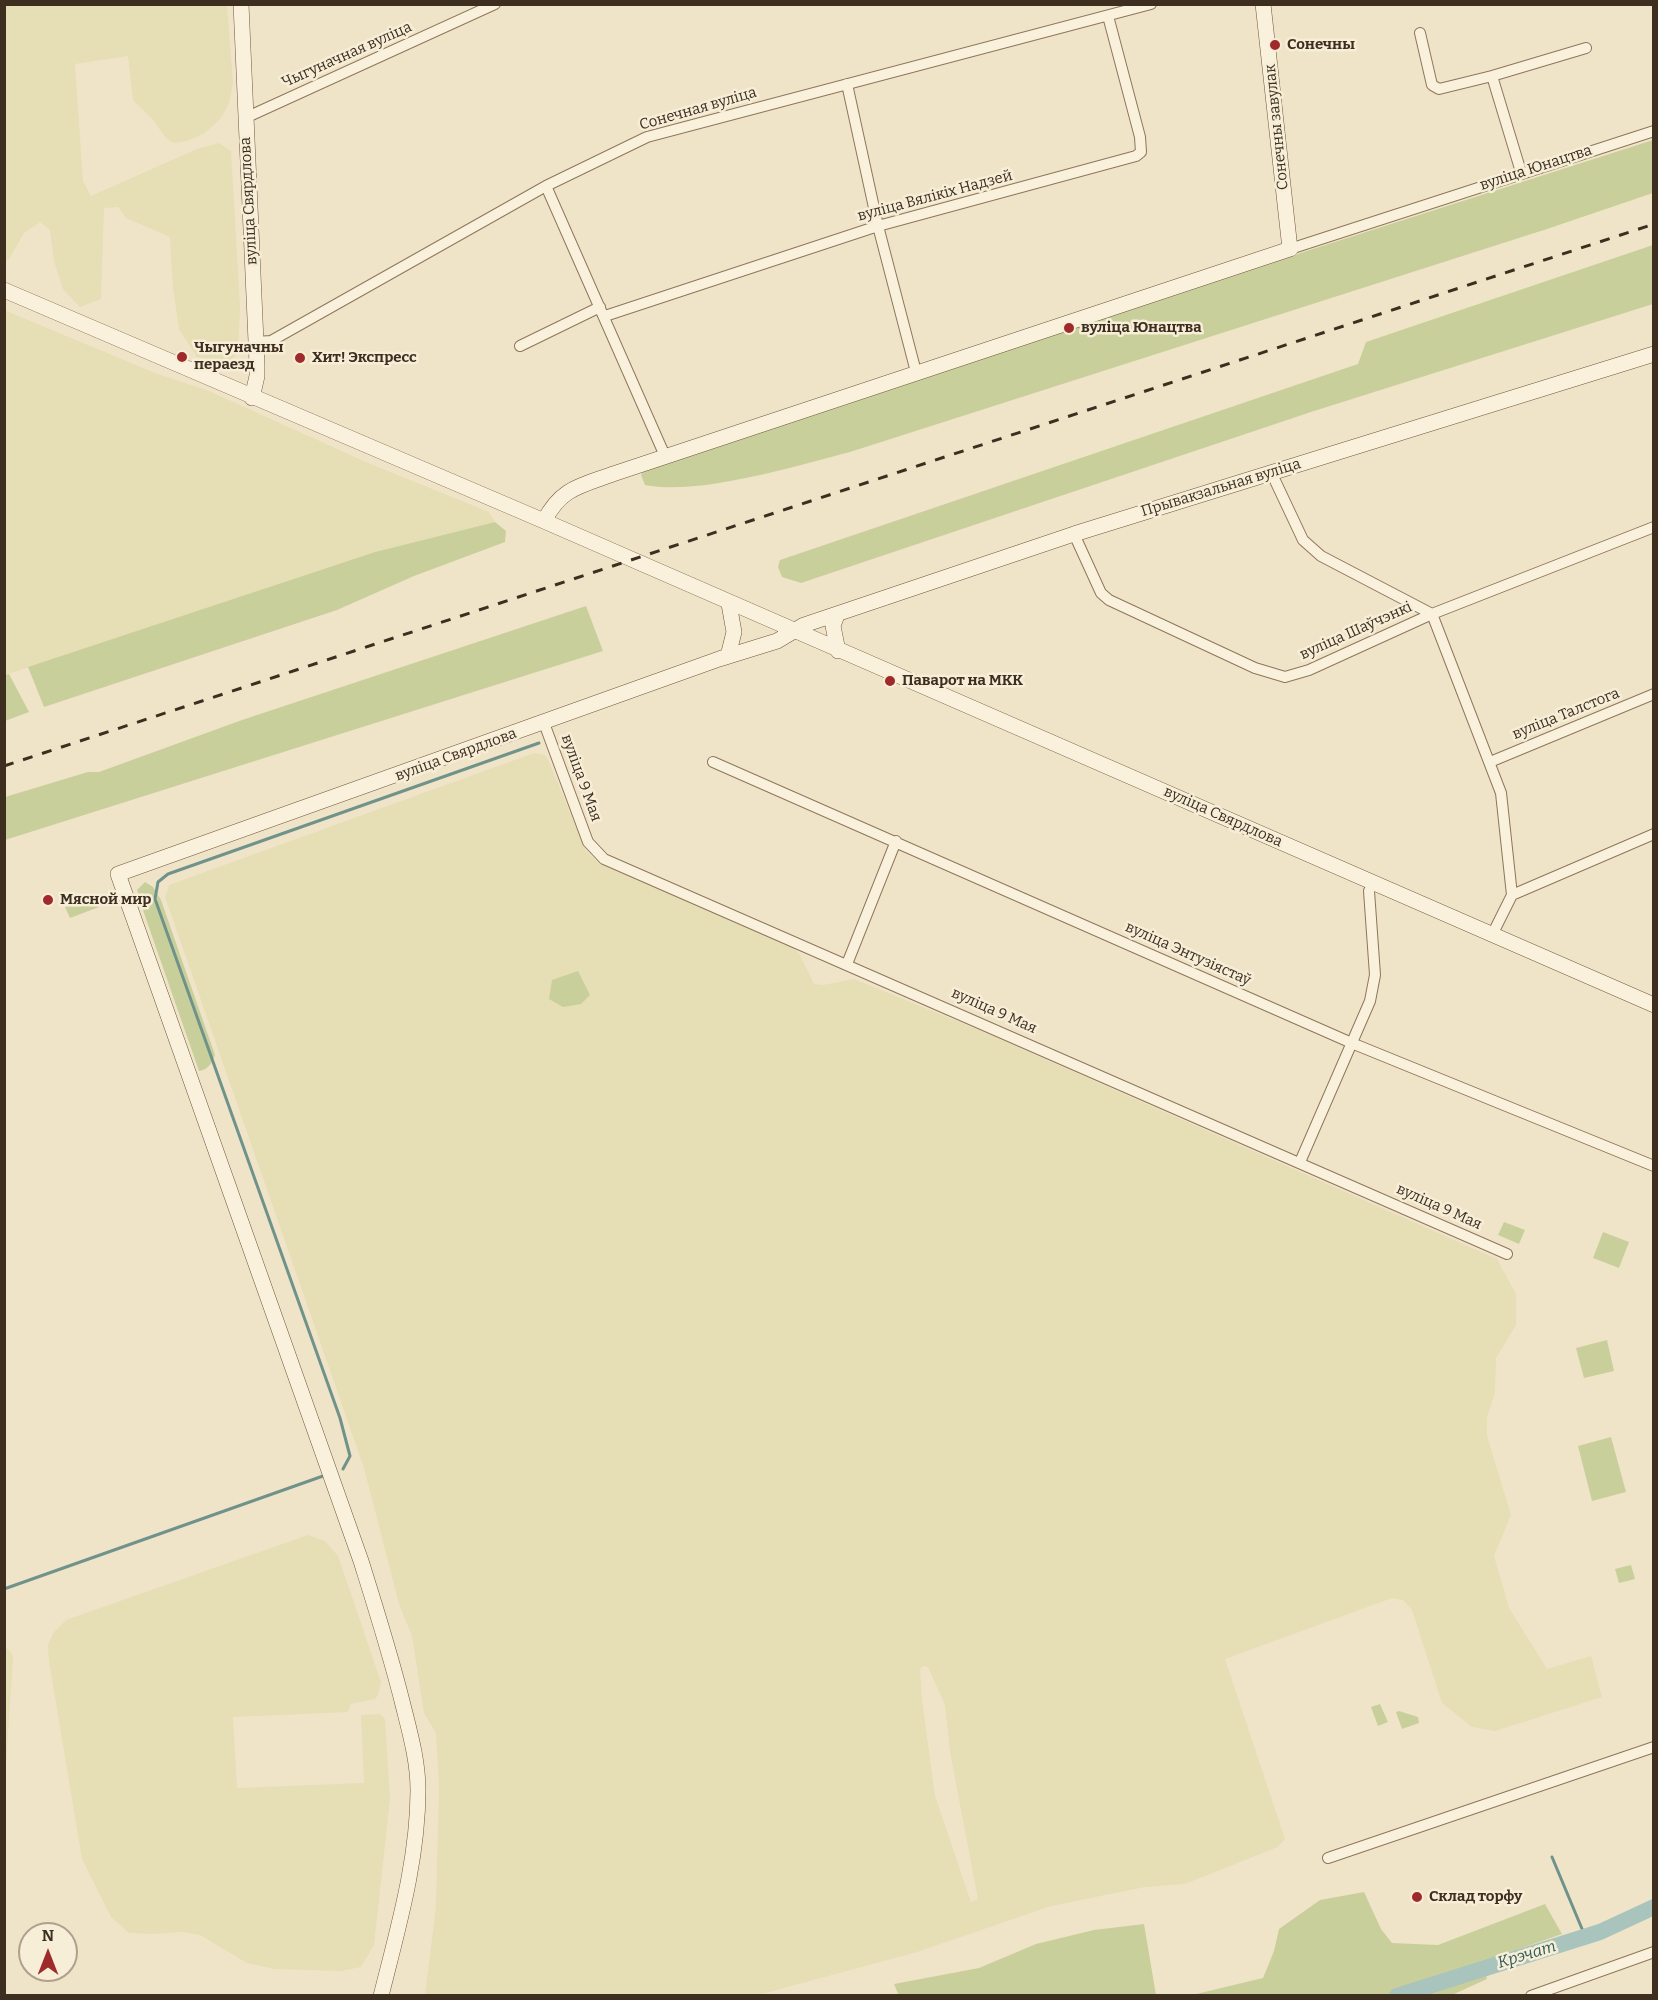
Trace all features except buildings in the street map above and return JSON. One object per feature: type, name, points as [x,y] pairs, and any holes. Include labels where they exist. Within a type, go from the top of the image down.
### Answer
[{"type":"street","name":"вуліца Свярдлова","points":[[241,4],[257,376],[252,398]]},
{"type":"street","name":"Чыгуначная вуліца","points":[[245,118],[495,4]]},
{"type":"street","name":"Сонечная вуліца","points":[[255,342],[271,341],[546,186],[647,137],[1151,4]]},
{"type":"street","name":"Сонечны завулак","points":[[1263,4],[1290,249]]},
{"type":"street","name":"вуліца Вялікіх Надзей","points":[[520,346],[602,311],[878,226],[1136,156],[1141,152],[1140,137],[1108,16]]},
{"type":"street","points":[[1420,33],[1427,76],[1432,86],[1439,89],[1586,48]]},
{"type":"street","points":[[1492,76],[1521,172]]},
{"type":"street","points":[[847,84],[878,226],[916,372]]},
{"type":"street","name":"вуліца Юнацтва","points":[[544,521],[555,501],[567,491],[665,456],[1521,172],[1653,131]]},
{"type":"street","points":[[546,186],[665,456]]},
{"type":"street","name":"вуліца Свярдлова","points":[[4,290],[544,521],[729,604],[1653,1005]]},
{"type":"street","name":"Прывакзальная вуліца","points":[[792,631],[1074,534],[1653,354]]},
{"type":"street","points":[[1271,472],[1303,540],[1320,556],[1432,614],[1501,793],[1512,895],[1492,935]]},
{"type":"street","name":"вуліца Шаўчэнкі","points":[[1074,534],[1101,593],[1109,600],[1255,668],[1284,677],[1309,670],[1432,614],[1653,527]]},
{"type":"street","points":[[728,656],[734,632],[729,604]]},
{"type":"street","points":[[837,615],[833,626],[838,651]]},
{"type":"street","name":"вуліца Свярдлова","points":[[381,1995],[402,1915],[413,1856],[418,1789],[411,1734],[390,1653],[361,1561],[118,874],[728,656],[777,641],[792,631]]},
{"type":"street","name":"вуліца Талстога","points":[[1490,762],[1653,694]]},
{"type":"street","name":"вуліца 9 Мая","points":[[544,723],[588,842],[604,858],[1507,1254]]},
{"type":"street","name":"вуліца Энтузіястаў","points":[[714,762],[1354,1044],[1653,1167]]},
{"type":"street","points":[[1512,895],[1653,834]]},
{"type":"street","points":[[847,964],[896,841]]},
{"type":"street","points":[[1300,1162],[1354,1044],[1370,1001],[1375,975],[1369,891],[1373,883]]},
{"type":"street","points":[[1328,1858],[1653,1747]]},
{"type":"street","points":[[1531,1995],[1653,1952]]},
{"type":"shaded area","points":[[5,4],[227,5],[233,83],[229,103],[221,118],[205,133],[187,141],[173,143],[165,137],[154,121],[133,100],[128,56],[75,64],[83,181],[91,196],[197,149],[219,143],[231,151],[240,307],[238,353],[228,365],[197,357],[179,329],[173,288],[170,237],[126,218],[118,207],[104,208],[101,299],[80,307],[63,289],[54,261],[50,230],[40,222],[24,233],[9,259],[5,261]]},
{"type":"shaded area","points":[[4,310],[155,373],[209,391],[368,463],[489,512],[495,522],[375,552],[5,675]]},
{"type":"shaded area","points":[[534,753],[545,755],[586,851],[599,863],[793,947],[800,955],[814,984],[823,985],[854,979],[986,1033],[1497,1259],[1516,1294],[1516,1325],[1496,1358],[1495,1392],[1487,1417],[1487,1436],[1511,1515],[1494,1556],[1509,1608],[1547,1669],[1591,1656],[1602,1697],[1495,1731],[1472,1727],[1442,1703],[1412,1610],[1403,1600],[1392,1598],[1225,1659],[1285,1839],[1278,1847],[1185,1884],[1145,1887],[1051,1906],[917,1952],[758,1995],[425,1995],[436,1907],[439,1786],[436,1733],[424,1713],[412,1636],[399,1604],[364,1468],[165,897],[169,885]],"holes":[[[923,1666],[928,1667],[945,1705],[950,1752],[978,1899],[971,1902],[935,1796],[920,1669]]]},
{"type":"shaded area","points":[[308,1535],[325,1541],[338,1556],[381,1682],[378,1695],[375,1699],[351,1704],[348,1712],[233,1717],[237,1788],[364,1783],[361,1715],[380,1714],[385,1719],[390,1799],[374,1945],[361,1967],[341,1971],[275,1969],[247,1963],[200,1935],[182,1932],[129,1933],[111,1917],[82,1859],[49,1661],[48,1645],[54,1632],[66,1620]]},
{"type":"shaded area","points":[[5,1647],[11,1652],[13,1659],[5,1779]]},
{"type":"green space","points":[[1653,140],[1653,193],[1547,229],[850,452],[747,478],[691,486],[645,485],[641,475],[645,468],[1238,273]]},
{"type":"green space","points":[[1653,245],[1653,304],[1314,411],[801,583],[782,577],[778,567],[780,560],[1358,364],[1366,342]]},
{"type":"green space","points":[[495,522],[506,531],[505,542],[414,576],[337,610],[44,707],[28,667],[375,552]]},
{"type":"green space","points":[[586,606],[603,651],[5,840],[5,797],[88,772],[99,772],[242,720]]},
{"type":"green space","points":[[9,674],[29,712],[5,721],[5,675]]},
{"type":"green space","points":[[145,882],[153,887],[161,900],[215,1055],[209,1066],[199,1071],[137,890]]},
{"type":"green space","points":[[96,897],[99,907],[70,918],[65,907]]},
{"type":"green space","points":[[578,971],[590,995],[581,1004],[563,1007],[549,999],[552,980]]},
{"type":"green space","points":[[1504,1222],[1525,1230],[1519,1244],[1498,1235]]},
{"type":"green space","points":[[1603,1232],[1629,1242],[1619,1268],[1593,1258]]},
{"type":"green space","points":[[1607,1340],[1614,1371],[1584,1378],[1576,1348]]},
{"type":"green space","points":[[1611,1437],[1626,1492],[1592,1501],[1578,1446]]},
{"type":"green space","points":[[1631,1565],[1635,1579],[1619,1583],[1615,1569]]},
{"type":"green space","points":[[1380,1704],[1388,1722],[1378,1726],[1371,1707]]},
{"type":"green space","points":[[1396,1712],[1418,1717],[1419,1723],[1402,1729]]},
{"type":"green space","points":[[1364,1892],[1381,1929],[1392,1943],[1438,1945],[1545,1904],[1562,1934],[1482,1962],[1487,1979],[1452,1995],[1192,1995],[1263,1978],[1274,1951],[1279,1929],[1320,1900]]},
{"type":"green space","points":[[1144,1924],[1156,1995],[899,1996],[894,1984],[979,1968],[1036,1944],[1094,1930]]},
{"type":"waterway","points":[[343,1469],[350,1456],[340,1418],[155,899],[158,882],[168,874],[539,743]]},
{"type":"waterway","points":[[4,1589],[323,1476]]},
{"type":"waterway","points":[[1552,1857],[1585,1936]]},
{"type":"waterway","name":"Крэчат","points":[[1397,1996],[1600,1932],[1654,1907]]},
{"type":"railway","points":[[4,766],[1654,224]]},
{"type":"place","name":"Сонечны","points":[[1275,45]]},
{"type":"place","name":"вуліца Юнацтва","points":[[1069,328]]},
{"type":"place","name":"Чыгуначны пераезд","points":[[182,357]]},
{"type":"place","name":"Хит! Экспресс","points":[[300,358]]},
{"type":"place","name":"Паварот на МКК","points":[[890,681]]},
{"type":"place","name":"Мясной мир","points":[[48,900]]},
{"type":"place","name":"Склад торфу","points":[[1417,1897]]}]
